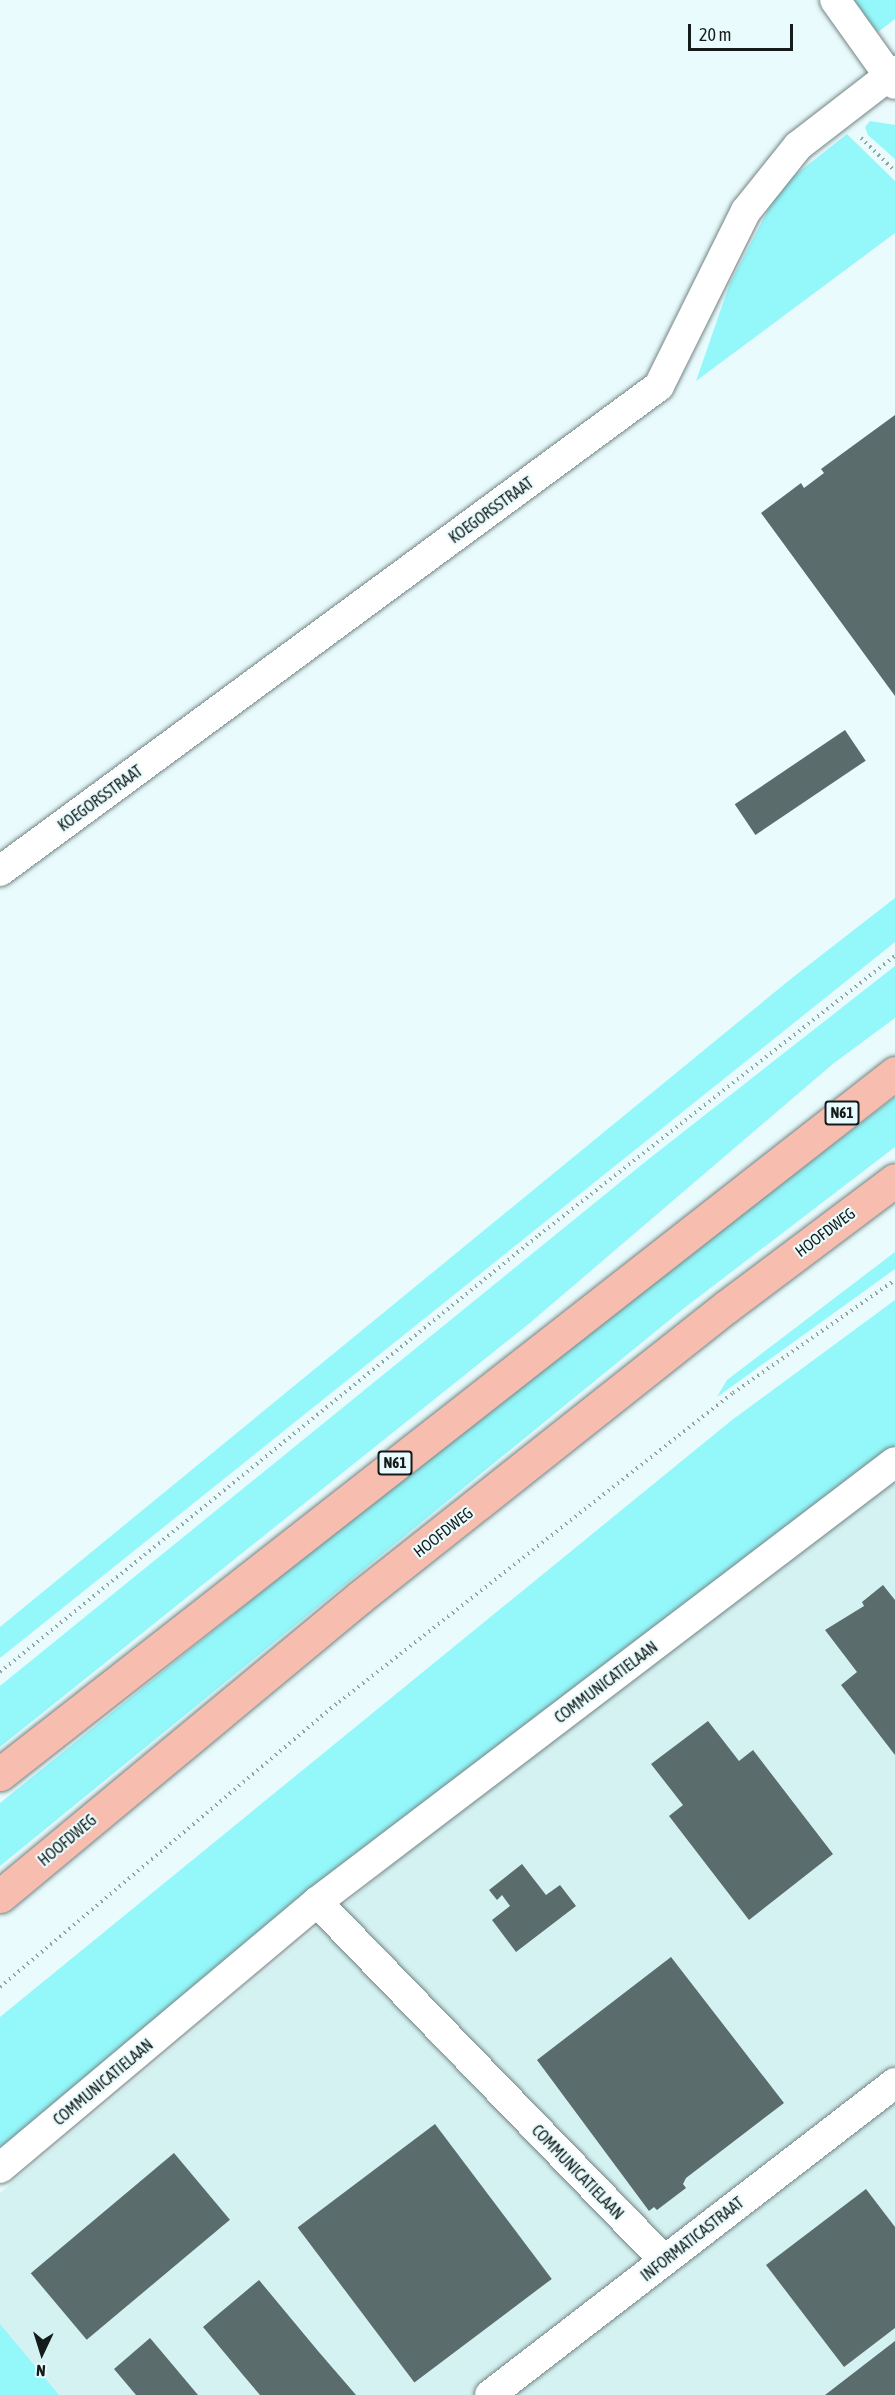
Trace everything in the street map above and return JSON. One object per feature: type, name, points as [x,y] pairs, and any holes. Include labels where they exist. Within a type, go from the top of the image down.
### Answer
[{"type":"main road","name":"N61","points":[[0,1774],[895,1073]]},
{"type":"main road","name":"HOOFDWEG","points":[[0,1896],[369,1590],[726,1307],[895,1180]]},
{"type":"street","points":[[835,0],[893,77]]},
{"type":"street","name":"KOEGORSSTRAAT","points":[[0,871],[659,386],[746,211],[798,146],[842,110],[893,77]]},
{"type":"street","name":"COMMUNICATIELAAN","points":[[0,2168],[317,1902],[895,1462]]},
{"type":"street","name":"COMMUNICATIELAAN","points":[[317,1902],[664,2260]]},
{"type":"street","name":"INFORMATICASTRAAT","points":[[490,2395],[895,2083]]},
{"type":"path","points":[[842,110],[852,128],[895,171]]},
{"type":"path","points":[[0,1672],[539,1235],[895,956]]},
{"type":"path","points":[[0,1987],[339,1702],[734,1394],[895,1280]]},
{"type":"shaded area","points":[[848,0],[895,0],[895,19],[878,32]]},
{"type":"shaded area","points":[[870,121],[895,125],[895,159],[868,135],[865,127]]},
{"type":"shaded area","points":[[847,134],[895,181],[895,233],[696,381],[730,283],[780,187]]},
{"type":"shaded area","points":[[895,898],[895,942],[0,1658],[0,1627],[792,978]]},
{"type":"shaded area","points":[[895,966],[895,1018],[834,1063],[531,1322],[0,1747],[0,1686],[650,1158]]},
{"type":"shaded area","points":[[895,1097],[895,1147],[683,1309],[0,1866],[0,1803],[493,1405]]},
{"type":"shaded area","points":[[895,1252],[895,1269],[717,1397],[727,1380]]},
{"type":"shaded area","points":[[895,1300],[895,1454],[0,2153],[0,2017],[732,1420]]},
{"type":"shaded area","points":[[895,1444],[895,2395],[0,2395],[0,2193]]},
{"type":"shaded area","points":[[0,2324],[59,2395],[0,2395]]},
{"type":"building","points":[[895,415],[895,696],[761,513],[801,483],[804,488],[824,473],[821,469]]},
{"type":"building","points":[[845,730],[866,761],[755,835],[735,804]]},
{"type":"building","points":[[883,1585],[895,1600],[895,1755],[841,1685],[857,1672],[825,1630],[864,1606],[862,1602]]},
{"type":"building","points":[[708,1721],[739,1761],[753,1750],[833,1854],[749,1920],[669,1816],[683,1805],[651,1764]]},
{"type":"building","points":[[522,1864],[546,1895],[560,1885],[576,1906],[516,1952],[492,1920],[510,1906],[502,1895],[497,1900],[489,1890]]},
{"type":"building","points":[[671,1957],[784,2103],[686,2178],[683,2184],[686,2188],[657,2210],[654,2207],[649,2211],[537,2060]]},
{"type":"building","points":[[435,2124],[552,2279],[414,2382],[298,2228]]},
{"type":"building","points":[[174,2153],[230,2220],[87,2340],[31,2273]]},
{"type":"building","points":[[866,2189],[895,2227],[895,2328],[844,2367],[766,2265]]},
{"type":"building","points":[[259,2280],[356,2395],[260,2395],[243,2375],[203,2327]]},
{"type":"building","points":[[150,2338],[198,2395],[136,2395],[114,2369]]},
{"type":"building","points":[[895,2341],[895,2395],[825,2395]]}]
